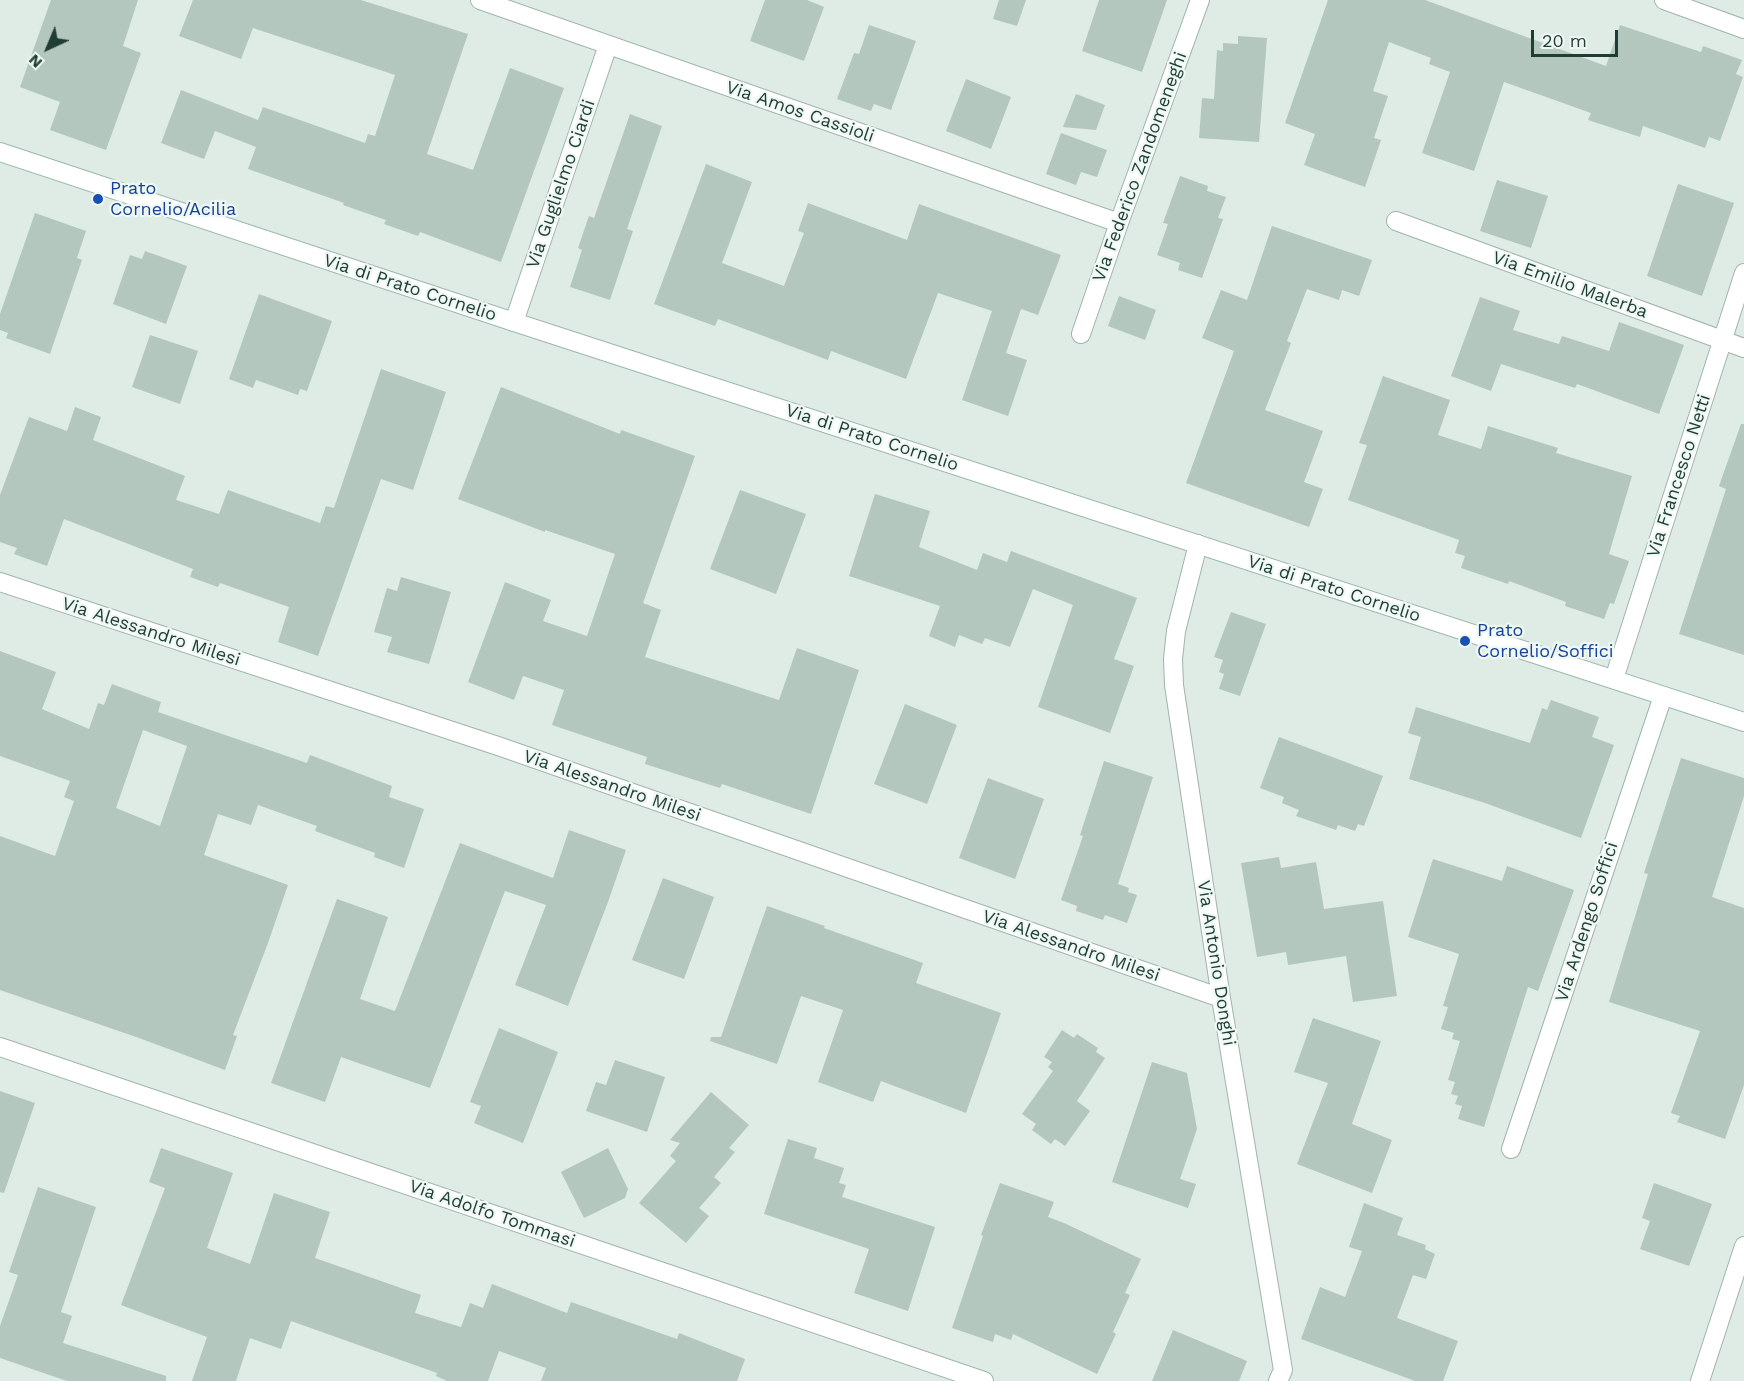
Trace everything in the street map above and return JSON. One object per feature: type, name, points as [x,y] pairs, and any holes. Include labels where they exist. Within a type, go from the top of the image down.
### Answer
[{"type":"street","name":"Via Amos Cassioli","points":[[480,0],[1119,223]]},
{"type":"street","name":"Via Federico Zandomeneghi","points":[[1082,334],[1119,223],[1200,0]]},
{"type":"street","points":[[1664,0],[1744,29]]},
{"type":"street","name":"Via Guglielmo Ciardi","points":[[514,322],[608,45]]},
{"type":"street","name":"Via di Prato Cornelio","points":[[0,152],[514,322],[1744,722]]},
{"type":"street","name":"Via Emilio Malerba","points":[[1396,221],[1744,348]]},
{"type":"street","name":"Via Francesco Netti","points":[[1614,679],[1744,273]]},
{"type":"street","name":"Via Antonio Donghi","points":[[1198,544],[1173,645],[1173,671],[1221,998],[1283,1370],[1278,1381]]},
{"type":"street","name":"Via Alessandro Milesi","points":[[0,582],[498,746],[1221,998]]},
{"type":"street","name":"Via Ardengo Soffici","points":[[1511,1149],[1663,696]]},
{"type":"street","name":"Via Adolfo Tommasi","points":[[0,1047],[984,1381]]},
{"type":"street","points":[[1700,1381],[1744,1246]]},
{"type":"building","points":[[51,0],[138,0],[123,46],[141,53],[106,150],[50,130],[60,102],[20,87]]},
{"type":"building","points":[[193,0],[361,0],[468,34],[427,154],[473,170],[510,68],[564,88],[501,262],[420,232],[418,236],[384,224],[386,220],[248,169],[256,147],[215,131],[204,159],[161,143],[181,90],[258,120],[263,107],[365,143],[368,134],[375,136],[395,75],[253,28],[241,59],[179,36]]},
{"type":"building","points":[[765,0],[807,0],[824,7],[804,61],[750,41]]},
{"type":"building","points":[[999,0],[1026,0],[1017,26],[993,19]]},
{"type":"building","points":[[1099,0],[1167,0],[1142,72],[1082,51]]},
{"type":"building","points":[[1328,0],[1425,0],[1606,66],[1620,25],[1701,52],[1703,46],[1742,60],[1736,74],[1743,77],[1720,141],[1709,137],[1705,148],[1643,126],[1640,137],[1588,120],[1591,113],[1504,82],[1474,171],[1422,153],[1450,72],[1429,64],[1431,58],[1389,42],[1373,91],[1388,96],[1374,138],[1381,140],[1365,187],[1304,165],[1315,134],[1285,123]]},
{"type":"building","points":[[869,25],[916,41],[891,110],[874,104],[871,111],[837,99],[854,53],[859,54]]},
{"type":"building","points":[[1238,36],[1267,38],[1259,142],[1199,138],[1202,98],[1214,99],[1217,50],[1223,51],[1223,43],[1238,44]]},
{"type":"building","points":[[966,79],[1011,97],[991,149],[946,131]]},
{"type":"building","points":[[1076,94],[1105,105],[1096,130],[1063,127]]},
{"type":"building","points":[[630,114],[662,126],[627,229],[633,231],[610,300],[570,287],[582,250],[578,248],[589,216],[594,218]]},
{"type":"building","points":[[1061,133],[1107,150],[1097,177],[1081,172],[1076,185],[1046,174]]},
{"type":"building","points":[[706,164],[752,182],[722,263],[784,286],[804,233],[798,231],[808,203],[907,240],[919,204],[1061,255],[1038,315],[1021,309],[1006,353],[1027,360],[1008,416],[962,400],[992,311],[938,293],[906,379],[831,351],[828,360],[718,319],[715,326],[654,304]]},
{"type":"building","points":[[1180,176],[1208,186],[1207,191],[1226,197],[1218,218],[1223,219],[1202,278],[1178,270],[1180,263],[1157,255],[1168,224],[1163,223]]},
{"type":"building","points":[[1497,180],[1548,196],[1531,248],[1480,231]]},
{"type":"building","points":[[1678,184],[1734,203],[1702,296],[1647,276]]},
{"type":"building","points":[[35,213],[86,231],[77,258],[82,260],[50,354],[6,338],[8,333],[0,330],[0,314]]},
{"type":"building","points":[[1272,226],[1372,260],[1359,296],[1342,290],[1339,300],[1307,289],[1287,341],[1291,343],[1265,410],[1323,431],[1304,482],[1323,489],[1309,527],[1186,483],[1234,351],[1202,338],[1221,290],[1247,300]]},
{"type":"building","points":[[145,251],[187,266],[166,324],[113,304],[130,255],[142,259]]},
{"type":"building","points":[[259,294],[332,321],[307,391],[300,389],[298,395],[256,380],[253,388],[229,379]]},
{"type":"building","points":[[1119,296],[1156,310],[1145,340],[1108,326]]},
{"type":"building","points":[[1480,297],[1520,311],[1513,330],[1559,344],[1562,336],[1609,351],[1619,322],[1684,345],[1659,414],[1577,384],[1575,388],[1501,364],[1491,391],[1451,376]]},
{"type":"building","points":[[150,335],[198,351],[180,404],[132,387]]},
{"type":"building","points":[[381,369],[446,392],[413,490],[381,479],[318,656],[278,642],[289,607],[220,583],[218,587],[190,577],[193,569],[64,519],[47,566],[14,554],[17,548],[0,542],[0,495],[29,417],[67,431],[75,407],[101,417],[93,440],[185,476],[176,500],[219,514],[228,490],[320,523],[326,506],[334,508]]},
{"type":"building","points":[[1383,376],[1450,400],[1438,435],[1481,449],[1488,426],[1558,448],[1556,453],[1632,476],[1609,554],[1629,561],[1614,604],[1610,603],[1604,619],[1565,606],[1566,602],[1509,581],[1508,584],[1461,568],[1465,556],[1455,553],[1459,540],[1348,500],[1367,445],[1359,443]]},
{"type":"building","points":[[501,387],[620,434],[621,430],[695,456],[643,603],[661,610],[645,657],[779,700],[797,648],[859,670],[811,814],[722,784],[720,788],[645,764],[647,757],[552,725],[564,690],[523,676],[514,700],[468,682],[505,582],[551,600],[543,621],[587,636],[615,554],[545,530],[545,532],[458,499]]},
{"type":"building","points":[[1741,424],[1744,424],[1744,655],[1679,634],[1726,489],[1719,486]]},
{"type":"building","points":[[740,490],[806,514],[776,594],[710,569]]},
{"type":"building","points":[[875,494],[930,511],[919,547],[977,570],[983,553],[1007,562],[1011,551],[1137,598],[1114,659],[1134,666],[1110,733],[1038,707],[1073,605],[1033,589],[1010,647],[985,638],[982,644],[959,635],[955,647],[929,636],[940,606],[849,576]]},
{"type":"building","points":[[401,577],[451,592],[429,664],[387,652],[392,637],[374,632],[387,588],[397,591]]},
{"type":"building","points":[[1231,612],[1266,624],[1240,696],[1219,689],[1224,674],[1219,672],[1223,660],[1214,657]]},
{"type":"building","points":[[0,651],[56,672],[42,709],[89,729],[98,703],[104,705],[112,684],[161,702],[158,712],[307,763],[310,755],[392,786],[389,797],[424,809],[404,868],[374,857],[375,853],[315,831],[317,826],[258,805],[251,825],[218,814],[204,855],[288,885],[233,1035],[237,1036],[225,1070],[0,990],[0,836],[55,856],[74,801],[64,797],[70,781],[0,756]],"holes":[[[143,730],[187,746],[160,826],[116,808]]]},
{"type":"building","points":[[1551,700],[1599,717],[1592,737],[1614,745],[1581,838],[1485,803],[1409,779],[1421,737],[1408,733],[1416,707],[1530,743],[1542,708],[1547,710]]},
{"type":"building","points":[[905,704],[957,725],[927,804],[874,784]]},
{"type":"building","points":[[1279,737],[1383,776],[1364,826],[1358,824],[1355,831],[1338,825],[1336,830],[1296,816],[1299,810],[1282,803],[1284,797],[1260,788]]},
{"type":"building","points":[[1681,758],[1744,778],[1744,796],[1712,897],[1744,908],[1744,1085],[1725,1139],[1677,1122],[1680,1116],[1671,1113],[1700,1031],[1609,1002],[1648,874],[1644,873]]},
{"type":"building","points":[[1104,761],[1153,777],[1118,884],[1129,888],[1128,892],[1137,895],[1127,923],[1105,915],[1103,920],[1076,911],[1077,906],[1061,900],[1083,836],[1080,835]]},
{"type":"building","points":[[988,778],[1044,799],[1015,879],[959,858]]},
{"type":"building","points":[[569,830],[626,850],[568,1006],[515,985],[546,905],[505,891],[430,1088],[341,1057],[325,1102],[271,1083],[337,899],[388,917],[360,999],[395,1011],[460,843],[553,878]]},
{"type":"building","points":[[1279,857],[1281,868],[1316,862],[1324,909],[1383,901],[1397,996],[1353,1002],[1346,956],[1288,965],[1286,952],[1257,957],[1241,863]]},
{"type":"building","points":[[1433,859],[1502,881],[1507,866],[1574,890],[1538,991],[1528,987],[1484,1127],[1458,1119],[1462,1106],[1455,1104],[1458,1096],[1451,1094],[1455,1082],[1448,1080],[1460,1041],[1452,1039],[1454,1033],[1441,1029],[1448,1007],[1443,1006],[1459,954],[1408,937]]},
{"type":"building","points":[[663,878],[714,897],[684,979],[632,960]]},
{"type":"building","points":[[767,906],[923,963],[916,983],[1001,1013],[966,1113],[881,1081],[873,1102],[818,1082],[843,1010],[801,996],[777,1064],[710,1041],[711,1037],[721,1037]]},
{"type":"building","points":[[1313,1018],[1381,1041],[1352,1124],[1392,1140],[1372,1193],[1297,1164],[1328,1083],[1294,1072]]},
{"type":"building","points":[[499,1028],[558,1052],[523,1143],[474,1123],[481,1106],[470,1102]]},
{"type":"building","points":[[1062,1030],[1074,1038],[1077,1034],[1098,1048],[1096,1052],[1105,1058],[1077,1101],[1090,1111],[1065,1146],[1055,1139],[1051,1144],[1032,1130],[1036,1124],[1022,1114],[1053,1071],[1048,1067],[1052,1062],[1044,1057]]},
{"type":"building","points":[[615,1060],[665,1077],[647,1132],[586,1111],[596,1082],[606,1085]]},
{"type":"building","points":[[1152,1062],[1187,1073],[1197,1129],[1180,1179],[1196,1184],[1188,1208],[1112,1182]]},
{"type":"building","points":[[0,1091],[35,1103],[4,1193],[0,1192]]},
{"type":"building","points":[[711,1092],[749,1125],[729,1148],[735,1152],[714,1177],[721,1183],[699,1208],[709,1216],[686,1243],[639,1203],[676,1161],[670,1156],[680,1143],[670,1140]]},
{"type":"building","points":[[788,1139],[817,1148],[814,1158],[844,1168],[839,1183],[846,1185],[842,1197],[935,1227],[908,1311],[854,1293],[869,1249],[764,1214]]},
{"type":"building","points":[[161,1148],[233,1173],[207,1248],[250,1264],[274,1193],[330,1212],[315,1258],[421,1295],[415,1313],[461,1327],[470,1303],[483,1308],[492,1284],[567,1313],[571,1302],[677,1339],[679,1333],[745,1359],[737,1381],[541,1381],[546,1368],[499,1351],[488,1381],[447,1381],[436,1376],[437,1373],[291,1321],[281,1349],[250,1338],[236,1381],[192,1381],[207,1337],[121,1305],[165,1188],[149,1182]]},
{"type":"building","points":[[608,1148],[628,1189],[625,1198],[584,1218],[561,1172]]},
{"type":"building","points":[[1000,1183],[1054,1202],[1048,1217],[1141,1259],[1125,1293],[1130,1295],[1113,1332],[1116,1334],[1097,1374],[1013,1334],[1011,1340],[995,1334],[993,1342],[952,1328]]},
{"type":"building","points":[[1654,1183],[1712,1204],[1689,1266],[1640,1249],[1650,1221],[1642,1218]]},
{"type":"building","points":[[38,1187],[96,1207],[61,1312],[72,1316],[63,1343],[166,1376],[166,1381],[67,1381],[0,1358],[0,1326],[18,1275],[9,1272]]},
{"type":"building","points":[[1364,1203],[1403,1218],[1397,1235],[1426,1245],[1425,1249],[1435,1254],[1426,1279],[1413,1275],[1397,1318],[1458,1341],[1443,1381],[1415,1381],[1301,1339],[1320,1287],[1345,1297],[1362,1251],[1349,1247]]},
{"type":"building","points":[[1173,1330],[1247,1361],[1239,1381],[1152,1381]]},
{"type":"place","name":"Prato Cornelio/Acilia","points":[[98,199]]},
{"type":"place","name":"Prato Cornelio/Soffici","points":[[1465,641]]}]
